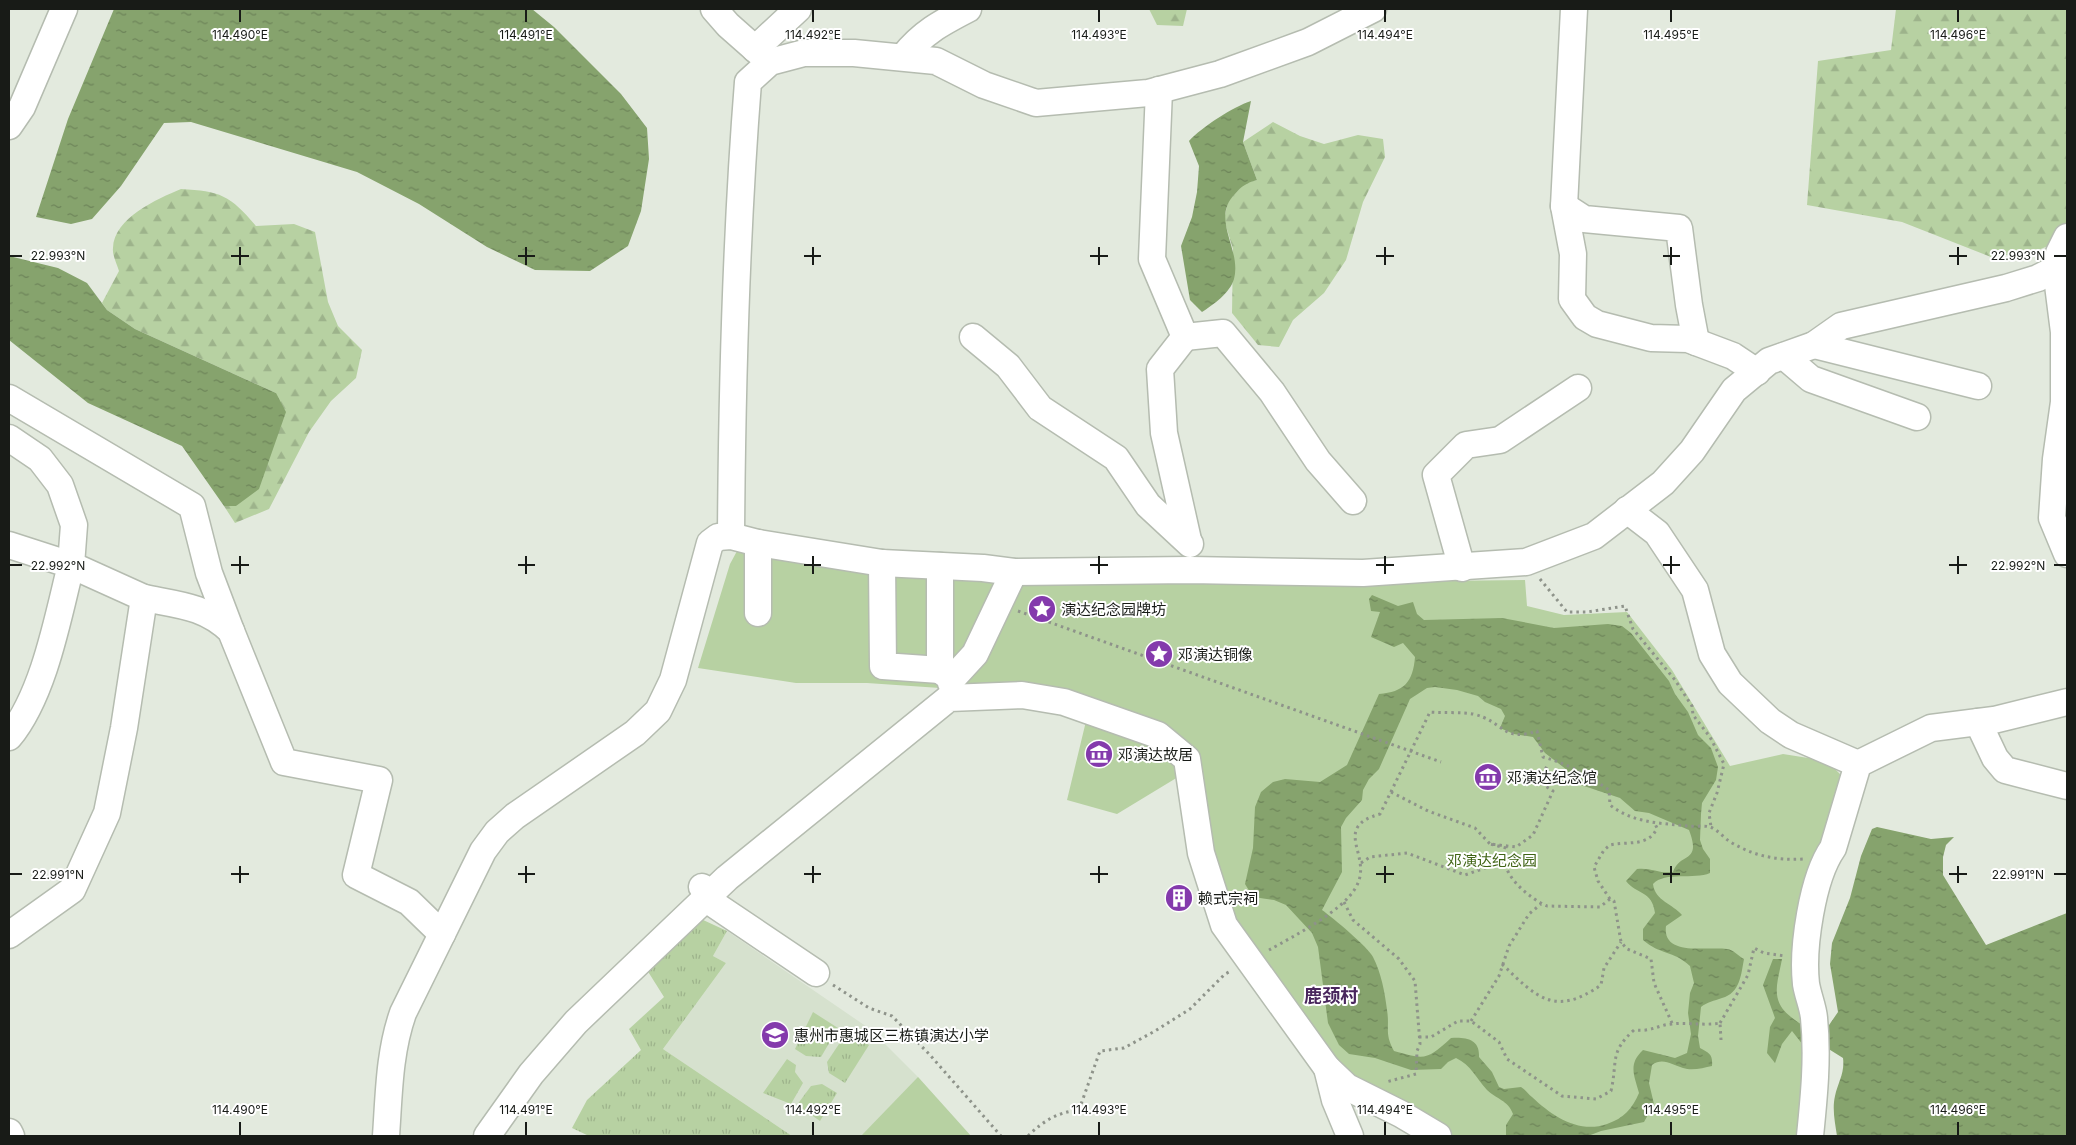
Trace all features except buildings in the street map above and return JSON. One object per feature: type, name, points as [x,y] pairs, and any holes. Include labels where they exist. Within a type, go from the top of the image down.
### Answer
[{"type":"street","points":[[9,126],[22,107],[64,9]]},
{"type":"street","points":[[714,9],[728,25],[762,55],[854,53],[936,60],[984,85],[1036,103],[1148,93],[1220,74],[1308,42],[1373,9]]},
{"type":"street","points":[[731,536],[732,361],[748,82],[762,55],[798,9]]},
{"type":"street","points":[[903,58],[917,40],[934,27],[968,9]]},
{"type":"street","points":[[1574,9],[1564,206],[1573,254],[1572,299],[1585,317],[1597,324],[1651,338],[1688,339],[1733,356],[1757,372]]},
{"type":"street","points":[[1159,90],[1152,259],[1185,337]]},
{"type":"street","points":[[1564,206],[1584,219],[1679,228],[1689,306],[1696,342]]},
{"type":"street","points":[[2067,237],[2059,253],[2056,269],[2064,332],[2064,402],[2056,459],[2052,518],[2067,554]]},
{"type":"street","points":[[386,1136],[391,1066],[397,1030],[403,1013],[483,851],[497,832],[514,816],[635,732],[658,711],[674,680],[710,543],[718,537],[731,536],[758,543],[882,563],[1014,572],[1205,570],[1321,573],[1462,568],[1526,562],[1594,536],[1663,483],[1697,444],[1734,390],[1769,361],[1814,345],[1841,326],[2006,288],[2038,278],[2056,269]]},
{"type":"street","points":[[1205,570],[1188,540],[1164,433],[1160,368],[1185,337],[1222,333],[1272,392],[1318,461],[1353,501]]},
{"type":"street","points":[[973,337],[1008,366],[1040,408],[1116,458],[1148,505],[1188,540]]},
{"type":"street","points":[[1814,345],[1978,386]]},
{"type":"street","points":[[1784,356],[1811,379],[1917,417]]},
{"type":"street","points":[[1462,568],[1436,475],[1466,445],[1500,440],[1578,388]]},
{"type":"street","points":[[9,398],[192,506],[208,573],[284,762],[379,780],[356,875],[410,902],[442,934]]},
{"type":"street","points":[[9,438],[40,459],[60,485],[74,525],[71,565],[53,638],[32,697],[16,728],[9,737]]},
{"type":"street","points":[[1627,510],[1657,533],[1695,590],[1712,654],[1730,683],[1770,721],[1791,735],[1858,764]]},
{"type":"street","points":[[758,543],[758,614]]},
{"type":"street","points":[[9,545],[71,565],[144,598],[194,608],[217,618],[231,631]]},
{"type":"street","points":[[882,563],[883,666],[947,683],[1064,702],[1158,735],[1187,759],[1201,853],[1224,925],[1279,998],[1327,1068],[1347,1087],[1401,1114],[1438,1136]]},
{"type":"street","points":[[940,566],[947,683]]},
{"type":"street","points":[[487,1136],[531,1074],[576,1022],[727,878],[947,683],[975,654],[1014,572]]},
{"type":"street","points":[[9,935],[72,890],[107,813],[124,728],[144,598]]},
{"type":"street","points":[[1810,1136],[1816,1070],[1814,1017],[1806,986],[1805,960],[1814,897],[1828,856],[1833,848],[1858,764],[1930,728],[1978,722],[2067,702]]},
{"type":"street","points":[[1978,722],[1995,758],[2005,770],[2067,786]]},
{"type":"street","points":[[702,886],[715,905],[816,973]]},
{"type":"street","points":[[1327,1068],[1334,1100],[1350,1136]]},
{"type":"street","points":[[9,1132],[11,1136]]},
{"type":"path","points":[[1526,562],[1567,612],[1587,612],[1625,606],[1633,629],[1676,680],[1692,706],[1693,715],[1710,737],[1724,764],[1717,793],[1709,813],[1711,827]]},
{"type":"path","points":[[1000,604],[1441,762]]},
{"type":"path","points":[[1028,1136],[1052,1116],[1079,1110],[1100,1051],[1124,1048],[1155,1031],[1190,1009],[1225,974],[1250,962],[1305,930],[1344,902],[1357,886],[1360,853],[1354,840],[1354,830],[1365,818],[1380,814],[1430,712],[1472,714],[1513,736],[1522,736],[1538,731],[1543,757],[1567,764],[1590,776],[1609,790],[1610,804],[1620,812],[1655,824],[1711,827],[1728,840],[1755,854],[1788,860],[1828,856]]},
{"type":"path","points":[[1490,844],[1516,847],[1534,835],[1553,791],[1540,782],[1547,766]]},
{"type":"path","points":[[1391,792],[1428,811],[1475,828],[1490,844],[1506,848],[1506,868],[1512,878],[1541,904],[1554,907],[1600,907],[1610,899]]},
{"type":"path","points":[[1655,824],[1657,828],[1653,836],[1644,842],[1610,845],[1598,858],[1594,867],[1598,881],[1610,899],[1614,901],[1621,942],[1626,949],[1651,960],[1654,983],[1672,1024]]},
{"type":"path","points":[[1360,863],[1370,856],[1407,853],[1465,875],[1505,860]]},
{"type":"path","points":[[1344,902],[1352,920],[1400,959],[1415,981],[1419,1037],[1416,1074]]},
{"type":"path","points":[[1471,1021],[1490,994],[1509,946],[1530,914],[1541,904]]},
{"type":"path","points":[[1502,964],[1525,987],[1542,999],[1560,1002],[1578,998],[1601,985],[1604,968],[1621,942]]},
{"type":"path","points":[[1721,1040],[1720,1024],[1748,975],[1754,948],[1764,953],[1805,960]]},
{"type":"path","points":[[816,973],[869,1008],[892,1016],[1001,1136]]},
{"type":"path","points":[[1419,1037],[1431,1037],[1458,1021],[1471,1021],[1499,1042],[1507,1059],[1562,1096],[1596,1099],[1611,1091],[1616,1071],[1615,1052],[1621,1041],[1634,1030],[1648,1032],[1672,1024],[1704,1026],[1720,1024]]},
{"type":"shaded area","name":"惠州市惠城区三栋镇演达小学","points":[[727,931],[870,1029],[918,1077],[971,1136],[792,1136],[663,1049],[726,963],[713,956]]},
{"type":"green space","points":[[1149,9],[1187,9],[1183,26],[1157,25]]},
{"type":"green space","points":[[1896,9],[2067,9],[2067,238],[2036,251],[1991,257],[1902,222],[1807,205],[1818,61],[1891,50]]},
{"type":"green space","points":[[1273,122],[1300,136],[1324,144],[1358,135],[1383,139],[1385,157],[1363,202],[1346,260],[1324,293],[1293,320],[1279,347],[1258,345],[1232,313],[1233,249],[1224,220],[1228,201],[1245,183],[1257,180],[1243,142]]},
{"type":"green space","points":[[181,189],[215,193],[239,207],[256,226],[294,224],[315,232],[328,302],[338,326],[362,350],[356,378],[331,401],[309,432],[269,509],[235,523],[224,506],[236,506],[276,393],[135,329],[107,310],[102,303],[119,271],[113,251],[115,237],[121,228],[138,211],[160,198]]},
{"type":"green space","name":"邓演达纪念园","points":[[743,540],[879,565],[1438,581],[1525,580],[1527,606],[1564,615],[1627,612],[1672,670],[1730,766],[1783,754],[1827,761],[1843,777],[1802,981],[1805,1136],[1445,1136],[1343,1079],[1249,962],[1178,777],[1117,814],[1067,800],[1087,717],[940,688],[867,683],[796,683],[698,668],[730,564]]},
{"type":"green space","points":[[701,919],[727,931],[713,956],[726,963],[663,1049],[792,1136],[589,1136],[572,1128],[587,1100],[641,1050],[629,1029],[664,997],[647,970]]},
{"type":"green space","points":[[813,1012],[838,1028],[821,1057],[806,1056],[795,1049]]},
{"type":"green space","points":[[847,1032],[869,1045],[845,1083],[829,1073],[827,1062]]},
{"type":"green space","points":[[787,1059],[796,1065],[795,1072],[803,1083],[791,1104],[763,1093]]},
{"type":"green space","points":[[918,1077],[971,1136],[861,1136]]},
{"type":"green space","points":[[822,1084],[837,1093],[820,1121],[797,1105],[811,1086]]},
{"type":"water","points":[[114,9],[532,9],[554,27],[621,94],[647,128],[649,159],[641,211],[628,246],[590,271],[535,270],[487,247],[419,204],[357,172],[191,122],[164,123],[121,186],[92,219],[71,224],[36,217],[68,119]]},
{"type":"water","points":[[1251,101],[1243,142],[1257,180],[1242,187],[1228,204],[1225,214],[1234,257],[1234,279],[1225,294],[1202,312],[1190,300],[1181,246],[1192,217],[1197,192],[1199,166],[1189,141],[1218,118]]},
{"type":"water","points":[[9,256],[58,268],[87,283],[107,310],[135,329],[276,393],[286,412],[259,489],[236,506],[224,506],[182,446],[88,403],[9,340]]},
{"type":"water","points":[[1372,595],[1398,606],[1413,602],[1417,614],[1424,620],[1502,618],[1554,628],[1608,624],[1622,626],[1631,633],[1669,681],[1675,694],[1688,712],[1698,735],[1711,748],[1718,767],[1716,780],[1702,803],[1700,840],[1703,849],[1710,859],[1710,873],[1665,878],[1653,884],[1657,894],[1682,915],[1666,926],[1667,936],[1671,942],[1688,948],[1719,948],[1729,950],[1744,959],[1743,965],[1739,983],[1733,992],[1701,1007],[1698,1036],[1700,1048],[1710,1054],[1712,1066],[1690,1069],[1668,1062],[1652,1065],[1649,1083],[1654,1104],[1644,1122],[1601,1131],[1588,1136],[1506,1136],[1506,1125],[1513,1114],[1511,1109],[1490,1093],[1470,1068],[1456,1058],[1448,1062],[1441,1069],[1411,1070],[1375,1058],[1349,1054],[1339,1045],[1328,1023],[1318,947],[1312,933],[1286,905],[1274,900],[1253,897],[1245,884],[1253,848],[1255,807],[1261,792],[1273,782],[1285,779],[1320,782],[1347,765],[1379,694],[1401,688],[1406,684],[1412,673],[1415,657],[1403,643],[1394,647],[1371,637],[1380,612],[1371,611],[1369,599]],"holes":[[[1435,687],[1457,690],[1478,696],[1485,702],[1501,709],[1505,716],[1500,728],[1514,734],[1533,737],[1545,753],[1567,770],[1572,782],[1620,798],[1635,811],[1649,813],[1689,830],[1693,848],[1691,853],[1676,866],[1673,872],[1637,869],[1626,881],[1647,896],[1653,906],[1655,913],[1643,929],[1643,940],[1655,948],[1678,957],[1690,966],[1694,983],[1690,993],[1688,1013],[1691,1034],[1687,1053],[1675,1058],[1643,1050],[1638,1055],[1634,1065],[1634,1075],[1639,1093],[1623,1116],[1613,1122],[1586,1127],[1576,1125],[1548,1111],[1521,1087],[1504,1089],[1499,1087],[1492,1072],[1479,1057],[1477,1046],[1471,1040],[1451,1038],[1436,1051],[1420,1057],[1394,1051],[1388,1035],[1388,1016],[1382,983],[1373,957],[1358,940],[1322,910],[1342,872],[1341,827],[1346,818],[1362,800],[1363,790],[1369,779],[1379,769],[1410,699],[1427,688]]]},
{"type":"water","points":[[1877,827],[1931,839],[1954,837],[1946,845],[1943,857],[1943,875],[1986,945],[2067,913],[2067,1136],[1837,1136],[1834,1101],[1842,1073],[1843,1058],[1827,1048],[1807,1050],[1792,1031],[1782,1044],[1775,1063],[1767,1053],[1770,1027],[1775,1018],[1763,985],[1773,959],[1782,959],[1777,983],[1777,997],[1784,1011],[1791,1017],[1807,1027],[1827,1028],[1838,1012],[1830,964],[1832,943],[1850,898],[1861,856],[1872,829]]},
{"type":"place","name":"演达纪念园牌坊","points":[[1042,609]]},
{"type":"place","name":"邓演达铜像","points":[[1159,654]]},
{"type":"place","name":"邓演达故居","points":[[1099,754]]},
{"type":"place","name":"邓演达纪念馆","points":[[1488,777]]},
{"type":"place","name":"赖式宗祠","points":[[1179,898]]},
{"type":"place","name":"惠州市惠城区三栋镇演达小学","points":[[775,1035]]},
{"type":"district","name":"鹿颈村","points":[[1331,995]]}]
